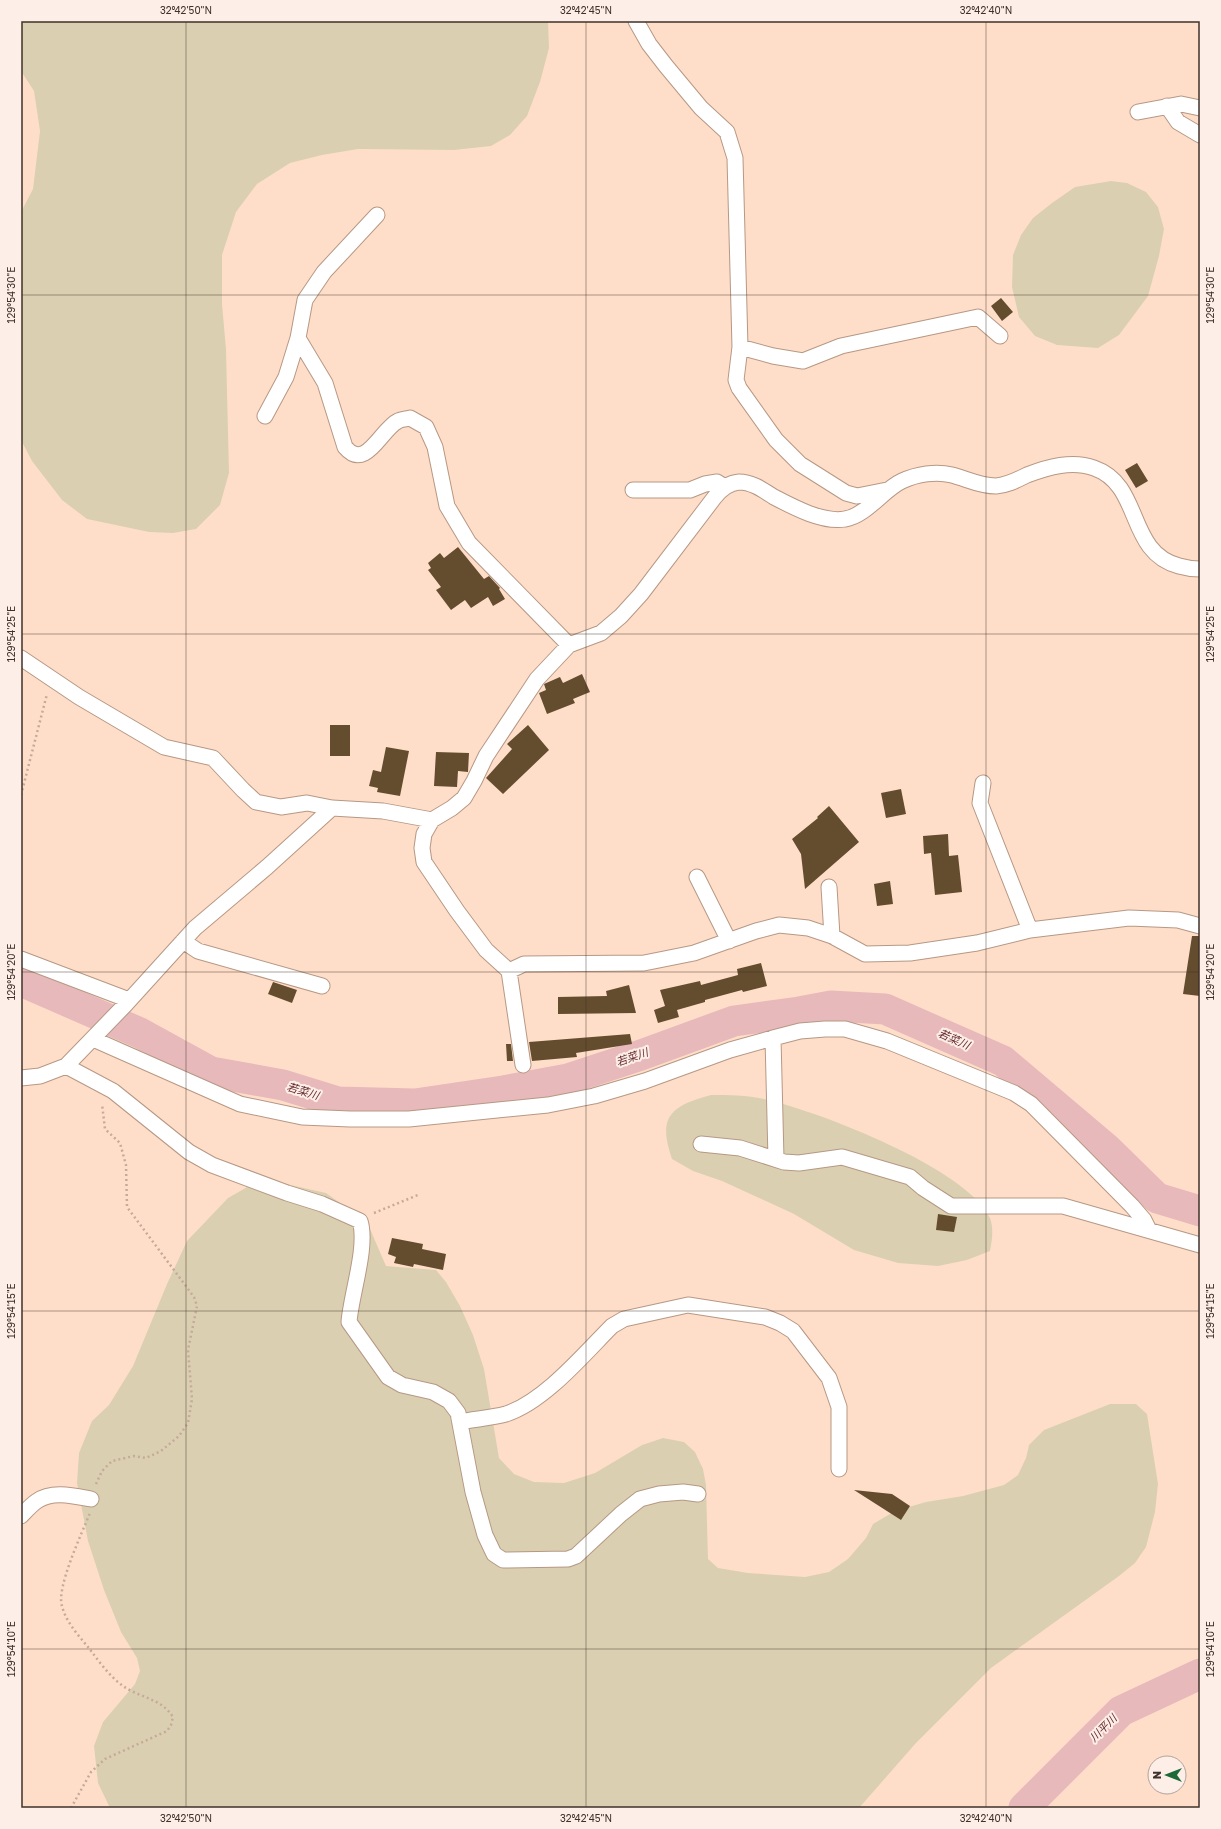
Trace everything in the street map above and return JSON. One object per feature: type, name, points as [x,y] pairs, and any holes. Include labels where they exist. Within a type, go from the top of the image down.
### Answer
[{"type":"street","points":[[636,21],[649,44],[666,66],[701,108],[727,132],[735,158],[740,348],[736,380],[739,388],[776,440],[800,464],[846,493],[857,496],[887,490]]},
{"type":"street","points":[[1138,112],[1181,104],[1200,108]]},
{"type":"street","points":[[1167,106],[1178,122],[1200,135]]},
{"type":"street","points":[[265,416],[286,377],[298,338],[305,300],[324,272],[378,215]]},
{"type":"street","points":[[740,348],[773,356],[804,361],[841,346],[978,318],[1000,336]]},
{"type":"street","points":[[298,338],[325,383],[345,447],[349,453],[359,455],[368,452],[388,429],[398,421],[410,418],[426,427],[435,447],[447,506],[469,543],[569,646]]},
{"type":"street","points":[[523,1065],[509,971],[486,950],[457,911],[424,862],[422,848],[424,834],[432,820],[452,808],[464,798],[486,756],[519,704],[537,679],[569,646],[601,633],[621,616],[642,594],[714,498],[725,487],[738,482],[746,483],[810,514],[840,520],[847,519],[873,504],[887,490],[902,481],[921,475],[938,473],[952,475],[981,484],[996,486],[1015,482],[1026,476],[1054,466],[1068,464],[1092,467],[1104,471],[1117,484],[1130,503],[1148,546],[1156,554],[1174,565],[1200,569]]},
{"type":"street","points":[[632,490],[690,490],[705,484],[717,482],[725,487]]},
{"type":"street","points":[[21,658],[79,697],[164,747],[213,758],[256,802],[282,807],[307,803],[332,808],[383,811],[432,820]]},
{"type":"street","points":[[983,783],[980,803],[1030,930]]},
{"type":"street","points":[[21,1078],[40,1076],[66,1066],[128,1002],[195,928],[267,868],[332,808]]},
{"type":"street","points":[[697,877],[728,941]]},
{"type":"street","points":[[828,887],[832,936]]},
{"type":"street","points":[[509,971],[524,964],[644,962],[694,953],[779,925],[808,928],[832,936],[865,954],[910,954],[977,942],[1030,930],[1129,918],[1178,920],[1200,926]]},
{"type":"street","points":[[184,941],[198,951],[322,986]]},
{"type":"street","points":[[21,959],[128,1002]]},
{"type":"street","points":[[95,1036],[240,1104],[302,1118],[409,1119],[548,1105],[594,1096],[645,1081],[730,1050],[773,1038],[800,1031],[845,1029],[887,1041],[1014,1093],[1031,1104],[1127,1201],[1144,1220],[1149,1230]]},
{"type":"street","points":[[773,1038],[776,1159]]},
{"type":"street","points":[[66,1066],[113,1091],[189,1152],[212,1165],[287,1193],[322,1204],[360,1221],[362,1226],[362,1242],[350,1322],[388,1377],[402,1385],[433,1392],[449,1401],[458,1413],[473,1492],[485,1535],[494,1554],[503,1560],[568,1559],[576,1556],[621,1514],[640,1499],[659,1494],[683,1492],[698,1494]]},
{"type":"street","points":[[701,1144],[740,1148],[784,1162],[799,1163],[842,1157],[910,1177],[923,1188],[951,1206],[1063,1206],[1200,1245]]},
{"type":"street","points":[[460,1422],[506,1414],[522,1407],[543,1394],[612,1326],[624,1319],[688,1305],[718,1308],[765,1317],[780,1323],[793,1331],[821,1367],[829,1378],[839,1407],[839,1469]]},
{"type":"street","points":[[21,1516],[38,1500],[53,1495],[68,1495],[91,1499]]},
{"type":"path","points":[[21,794],[48,689]]},
{"type":"path","points":[[71,1808],[91,1772],[105,1759],[167,1731],[171,1725],[173,1717],[167,1708],[123,1686],[113,1677],[72,1628],[61,1605],[62,1588],[90,1511],[91,1499],[102,1471],[112,1461],[134,1456],[146,1458],[161,1451],[179,1436],[188,1423],[192,1399],[188,1350],[197,1306],[194,1297],[127,1207],[126,1165],[120,1143],[105,1129],[100,1084]]},
{"type":"path","points":[[360,1221],[370,1214],[418,1195]]},
{"type":"shaded area","points":[[21,21],[548,21],[549,48],[540,82],[527,116],[510,135],[491,146],[454,150],[358,149],[322,155],[290,163],[257,184],[236,212],[222,255],[222,304],[226,349],[229,473],[220,505],[196,529],[173,533],[149,532],[87,519],[62,500],[32,461],[21,440],[21,212],[33,189],[40,131],[34,91],[21,71]]},
{"type":"shaded area","points":[[1111,181],[1127,183],[1146,192],[1158,207],[1164,229],[1159,256],[1148,296],[1119,335],[1098,348],[1057,345],[1035,336],[1019,317],[1012,287],[1013,255],[1021,235],[1033,218],[1052,203],[1075,187]]},
{"type":"shaded area","points":[[711,1095],[754,1097],[792,1107],[855,1130],[924,1162],[953,1181],[976,1199],[990,1218],[992,1234],[990,1251],[967,1260],[938,1266],[898,1263],[854,1250],[794,1214],[722,1181],[693,1171],[672,1159],[666,1132],[667,1123],[671,1115],[677,1109],[697,1099]]},
{"type":"shaded area","points":[[286,1184],[326,1193],[367,1222],[386,1266],[436,1270],[446,1282],[460,1306],[473,1335],[484,1369],[499,1458],[514,1474],[534,1482],[564,1483],[595,1473],[642,1445],[663,1438],[684,1442],[695,1452],[703,1469],[706,1485],[708,1559],[718,1568],[748,1573],[805,1577],[829,1572],[848,1559],[866,1538],[873,1524],[895,1511],[926,1502],[963,1496],[1004,1485],[1018,1475],[1026,1458],[1029,1445],[1044,1430],[1110,1404],[1136,1404],[1147,1414],[1158,1484],[1155,1512],[1146,1547],[1135,1563],[1119,1576],[991,1668],[916,1743],[859,1808],[110,1808],[98,1783],[94,1746],[103,1722],[135,1684],[140,1671],[137,1658],[121,1632],[104,1590],[88,1541],[77,1483],[79,1453],[92,1421],[109,1405],[133,1366],[167,1284],[187,1241],[228,1198],[249,1186]]},
{"type":"building","points":[[1001,298],[1013,312],[1002,321],[991,306]]},
{"type":"building","points":[[1137,463],[1148,481],[1136,488],[1125,470]]},
{"type":"building","points":[[458,547],[484,579],[489,576],[500,588],[499,589],[505,599],[493,606],[488,597],[471,608],[465,600],[451,610],[436,590],[441,587],[428,570],[431,568],[428,563],[440,553],[444,558]]},
{"type":"building","points":[[582,674],[590,692],[573,699],[575,703],[547,714],[539,693],[546,690],[544,684],[560,677],[563,683]]},
{"type":"building","points":[[330,725],[350,725],[350,756],[330,756]]},
{"type":"building","points":[[528,725],[549,750],[503,794],[486,778],[512,749],[507,744]]},
{"type":"building","points":[[386,747],[409,751],[400,796],[377,792],[378,788],[369,786],[373,770],[381,772]]},
{"type":"building","points":[[436,752],[469,753],[468,772],[458,771],[457,787],[434,786]]},
{"type":"building","points":[[901,789],[906,814],[886,818],[881,793]]},
{"type":"building","points":[[829,806],[859,842],[805,889],[801,854],[792,839],[818,818],[817,817]]},
{"type":"building","points":[[948,834],[949,856],[958,855],[962,892],[935,895],[931,853],[924,854],[923,836]]},
{"type":"building","points":[[890,881],[893,904],[877,906],[874,884]]},
{"type":"building","points":[[1192,936],[1200,936],[1200,996],[1183,994]]},
{"type":"building","points":[[761,963],[767,986],[743,992],[742,990],[705,1000],[705,1002],[677,1010],[679,1017],[658,1023],[654,1010],[665,1006],[660,990],[700,981],[701,985],[738,975],[737,969]]},
{"type":"building","points":[[273,982],[297,990],[292,1003],[268,994]]},
{"type":"building","points":[[629,985],[636,1013],[558,1014],[558,997],[607,996],[606,991]]},
{"type":"building","points":[[630,1034],[632,1044],[576,1053],[577,1057],[532,1061],[529,1042]]},
{"type":"building","points":[[506,1044],[511,1044],[513,1061],[507,1061]]},
{"type":"building","points":[[938,1214],[957,1217],[954,1232],[936,1230]]},
{"type":"building","points":[[392,1238],[423,1244],[422,1249],[446,1254],[443,1270],[414,1264],[413,1267],[394,1263],[396,1257],[388,1254]]},
{"type":"building","points":[[854,1490],[892,1494],[910,1506],[901,1520]]},
{"type":"waterway","name":"若菜川","points":[[21,981],[140,1033],[211,1072],[283,1085],[338,1102],[415,1104],[503,1091],[568,1079],[641,1055],[734,1021],[831,1006],[885,1009],[1003,1061],[1107,1149],[1157,1198],[1200,1211]]},
{"type":"waterway","name":"川平川","points":[[1024,1808],[1121,1711],[1200,1674]]}]
